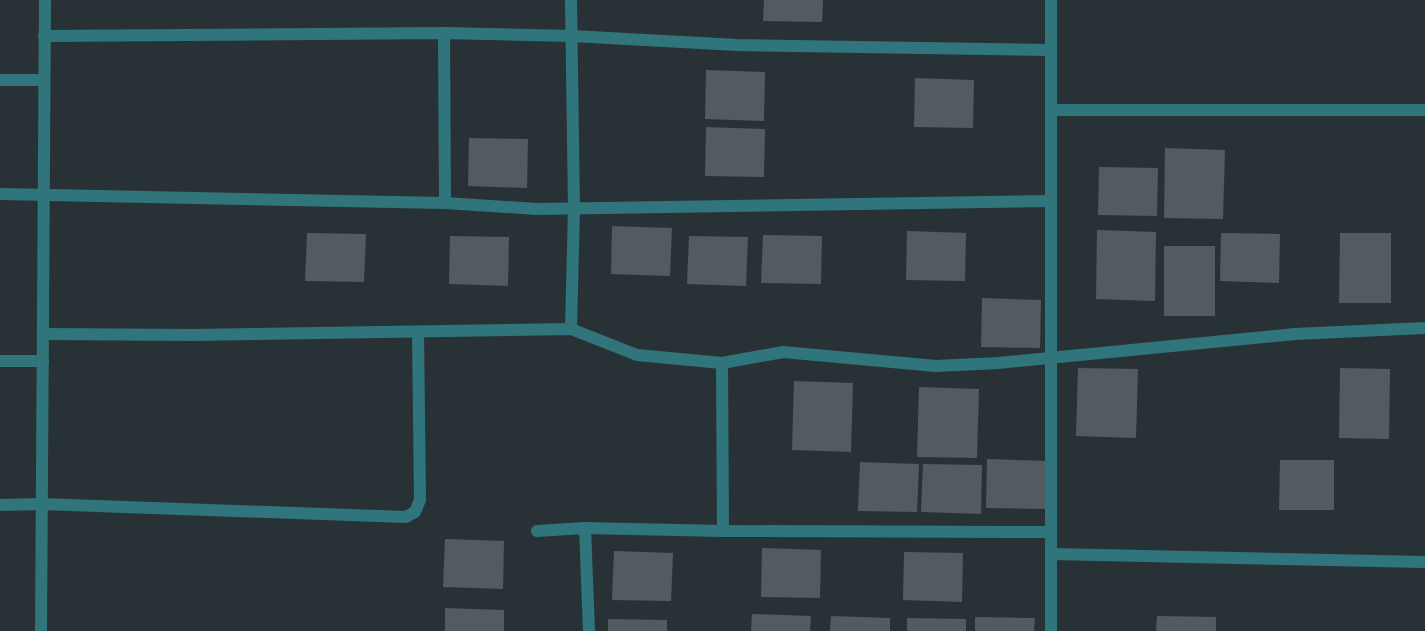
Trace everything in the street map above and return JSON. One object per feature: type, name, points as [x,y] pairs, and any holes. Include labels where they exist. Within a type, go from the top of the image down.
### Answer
[{"type":"street","points":[[41,631],[45,0]]},
{"type":"street","points":[[571,0],[574,209],[571,329]]},
{"type":"street","points":[[1051,0],[1051,631]]},
{"type":"street","points":[[44,36],[444,33],[572,36],[737,45],[1051,50]]},
{"type":"street","points":[[444,33],[445,203]]},
{"type":"street","points":[[0,80],[44,80]]},
{"type":"street","points":[[1051,110],[1425,110]]},
{"type":"street","points":[[0,194],[445,203],[537,209],[1050,201]]},
{"type":"street","points":[[43,334],[418,332],[571,329],[637,355],[722,363],[783,352],[936,366],[1295,334],[1425,328]]},
{"type":"street","points":[[0,505],[42,504],[406,517],[415,512],[420,500],[418,332]]},
{"type":"street","points":[[0,361],[43,361]]},
{"type":"street","points":[[722,363],[723,531]]},
{"type":"street","points":[[537,531],[585,528],[723,531],[1051,532]]},
{"type":"street","points":[[585,528],[589,631]]},
{"type":"street","points":[[1051,554],[1425,562]]},
{"type":"building","points":[[764,0],[823,0],[822,22],[763,21]]},
{"type":"building","points":[[706,70],[765,72],[764,121],[705,119]]},
{"type":"building","points":[[915,78],[974,80],[973,128],[914,127]]},
{"type":"building","points":[[706,127],[765,129],[764,177],[705,176]]},
{"type":"building","points":[[469,138],[528,139],[527,188],[468,186]]},
{"type":"building","points":[[1165,148],[1225,150],[1223,219],[1164,218]]},
{"type":"building","points":[[1099,167],[1158,168],[1157,216],[1098,215]]},
{"type":"building","points":[[612,226],[672,228],[670,276],[611,274]]},
{"type":"building","points":[[1097,230],[1156,232],[1155,301],[1096,299]]},
{"type":"building","points":[[907,231],[966,233],[965,281],[906,280]]},
{"type":"building","points":[[307,233],[366,234],[364,282],[305,281]]},
{"type":"building","points":[[1221,233],[1280,234],[1279,283],[1220,281]]},
{"type":"building","points":[[1340,233],[1391,233],[1391,303],[1339,303]]},
{"type":"building","points":[[763,235],[822,236],[821,284],[761,283]]},
{"type":"building","points":[[450,236],[509,237],[508,286],[449,284]]},
{"type":"building","points":[[689,236],[748,237],[746,286],[687,284]]},
{"type":"building","points":[[1164,246],[1215,246],[1215,316],[1164,316]]},
{"type":"building","points":[[982,298],[1041,300],[1040,348],[981,347]]},
{"type":"building","points":[[1078,368],[1138,369],[1136,438],[1076,436]]},
{"type":"building","points":[[1340,368],[1390,369],[1389,439],[1339,438]]},
{"type":"building","points":[[794,381],[853,383],[851,452],[792,450]]},
{"type":"building","points":[[919,387],[979,389],[977,458],[917,457]]},
{"type":"building","points":[[987,459],[1046,461],[1045,509],[986,508]]},
{"type":"building","points":[[1280,460],[1334,460],[1334,510],[1279,510]]},
{"type":"building","points":[[860,462],[919,464],[917,512],[858,511]]},
{"type":"building","points":[[923,464],[982,465],[981,514],[921,512]]},
{"type":"building","points":[[445,539],[504,541],[503,589],[443,587]]},
{"type":"building","points":[[762,548],[821,550],[820,598],[761,597]]},
{"type":"building","points":[[614,551],[673,553],[671,601],[612,600]]},
{"type":"building","points":[[904,552],[963,553],[962,602],[903,600]]},
{"type":"building","points":[[445,608],[504,610],[504,631],[445,631]]},
{"type":"building","points":[[752,614],[811,616],[810,631],[751,631]]},
{"type":"building","points":[[831,616],[890,618],[890,631],[830,631]]},
{"type":"building","points":[[1157,616],[1216,617],[1216,631],[1156,631]]},
{"type":"building","points":[[975,617],[1035,618],[1034,631],[975,631]]},
{"type":"building","points":[[907,618],[966,619],[966,631],[907,631]]},
{"type":"building","points":[[608,619],[667,620],[667,631],[608,631]]}]
